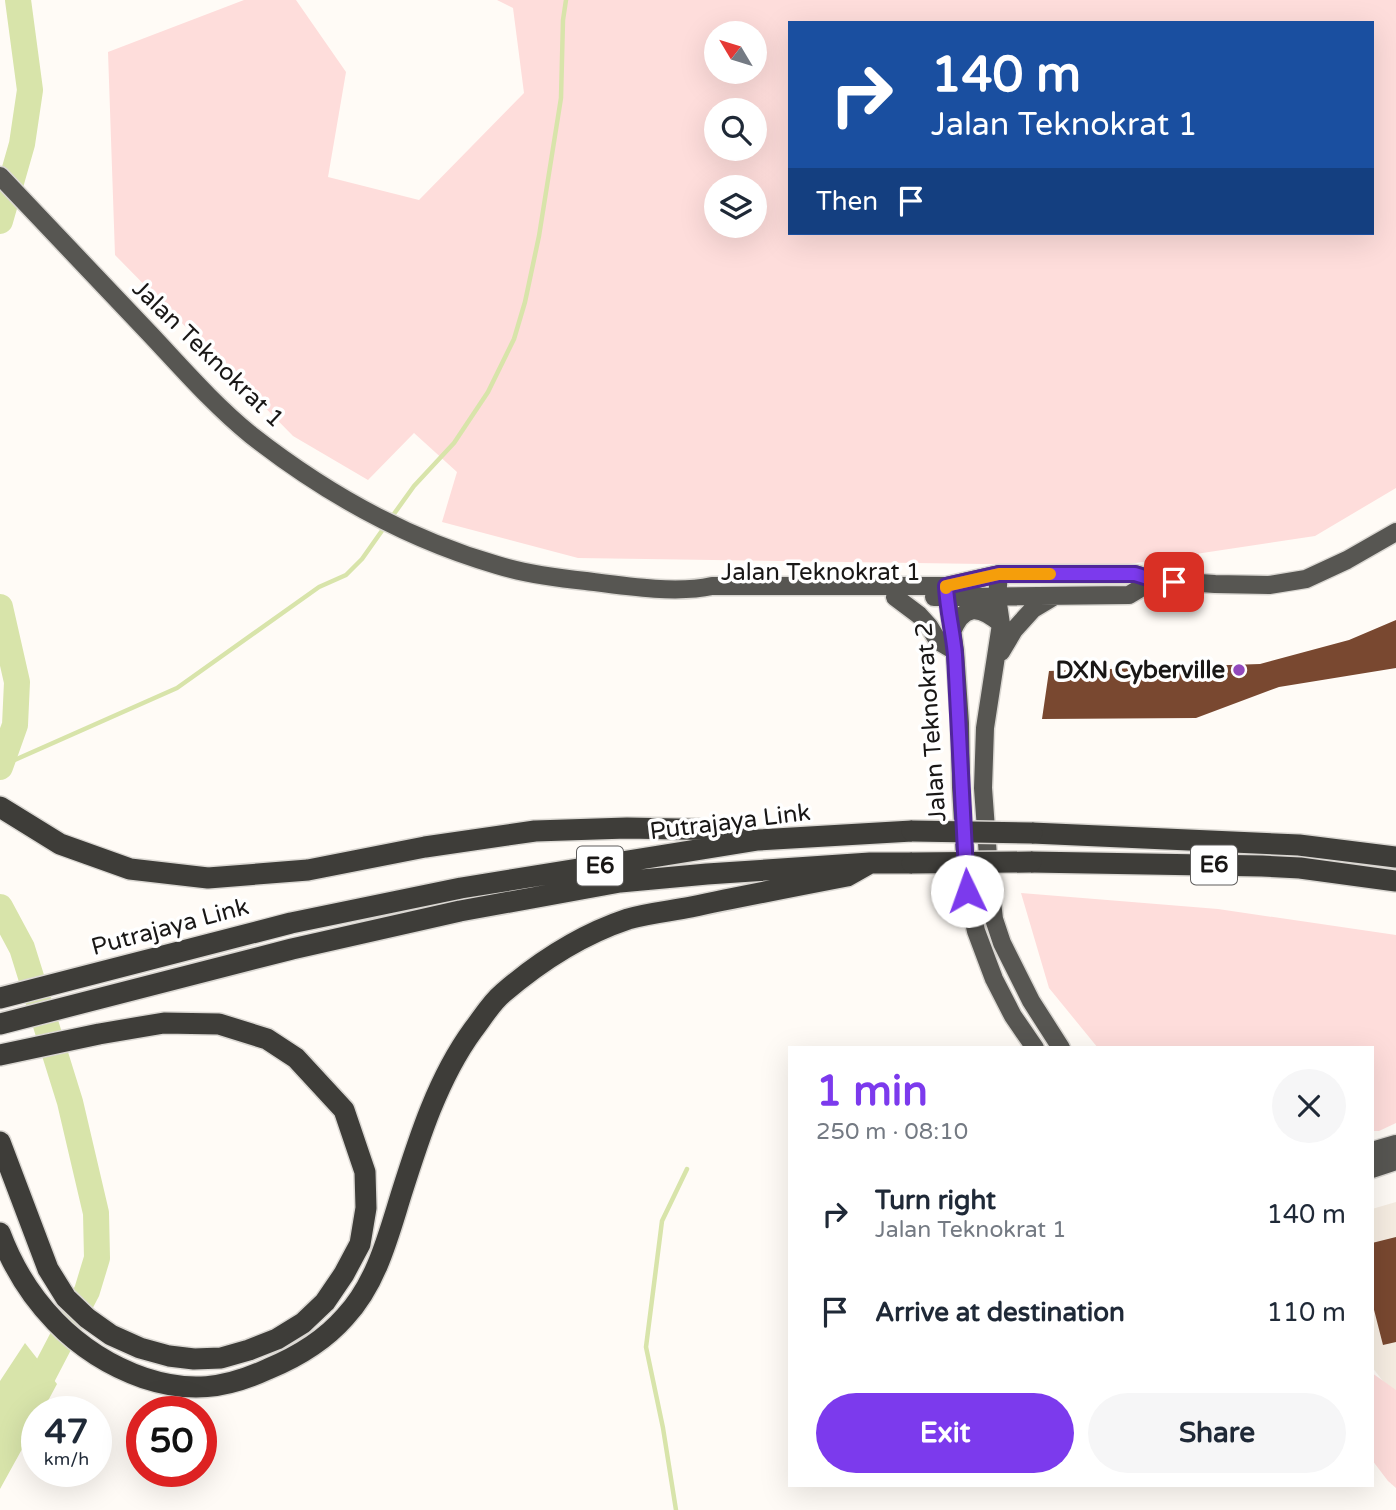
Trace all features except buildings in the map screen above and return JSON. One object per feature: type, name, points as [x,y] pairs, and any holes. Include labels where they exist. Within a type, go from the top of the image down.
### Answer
[{"type":"highway","points":[[0,807],[60,844],[130,869],[208,878],[308,870],[425,847],[535,831],[626,828],[729,830],[758,840]]},
{"type":"highway","name":"Putrajaya Link","points":[[0,998],[291,923],[461,888],[758,840],[912,831],[1032,833],[1299,845],[1396,857]]},
{"type":"highway","name":"Putrajaya Link","points":[[0,1024],[292,949],[460,911],[620,882],[870,863],[1031,862],[1262,866],[1300,868],[1396,881]]},
{"type":"highway","points":[[0,1233],[32,1296],[60,1327],[92,1353],[126,1372],[164,1385],[194,1387],[226,1385],[260,1373],[294,1358],[321,1340],[347,1316],[366,1287],[382,1254],[412,1161],[441,1084],[464,1042],[500,995],[585,937],[632,918],[847,876],[870,863]]},
{"type":"highway","points":[[0,1055],[164,1023],[219,1024],[267,1040],[296,1058],[344,1110],[365,1172],[366,1208],[360,1244],[325,1302],[303,1323],[277,1339],[221,1359],[169,1356],[140,1348],[111,1335],[87,1318],[66,1298],[48,1269],[0,1142]]},
{"type":"main road","name":"Jalan Teknokrat 1","points":[[0,176],[201,389],[249,433],[345,500],[421,539],[449,549],[499,566],[562,578],[621,586],[695,590],[712,586],[1053,597],[1129,595],[1154,580]]},
{"type":"main road","name":"Jalan Teknokrat 1","points":[[695,590],[711,597],[895,597],[946,592],[999,574],[1135,574],[1154,580],[1269,585],[1306,579],[1347,560],[1396,532]]},
{"type":"main road","name":"Jalan Teknokrat 2","points":[[999,574],[997,597],[1002,624],[985,728],[983,788],[994,919],[1002,943],[1031,1001],[1060,1046]]},
{"type":"main road","name":"Jalan Teknokrat 2","points":[[946,592],[960,723],[967,891],[976,931],[994,979],[1013,1016],[1034,1046]]},
{"type":"main road","points":[[895,597],[919,615],[938,641],[954,651]]},
{"type":"main road","points":[[994,664],[1014,630],[1033,609],[1053,597]]},
{"type":"main road","points":[[952,632],[956,622],[970,610],[981,610],[1002,624]]},
{"type":"main road","points":[[1374,1150],[1396,1144]]},
{"type":"main road","points":[[1374,1168],[1396,1161]]},
{"type":"shaded area","points":[[244,0],[296,0],[346,72],[328,177],[419,200],[524,93],[513,8],[497,0],[1396,0],[1396,488],[1315,536],[1116,566],[578,558],[442,522],[457,472],[414,433],[368,480],[293,436],[115,255],[108,52]]},
{"type":"shaded area","points":[[1021,893],[1218,909],[1396,935],[1396,1123],[1374,1131],[1374,1046],[1096,1046],[1049,988]]},
{"type":"shaded area","points":[[1396,1202],[1396,1398],[1374,1370],[1374,1208]]},
{"type":"shaded area","points":[[25,1343],[57,1384],[51,1396],[21,1396],[21,1451],[0,1489],[0,1381]]},
{"type":"shaded area","points":[[1374,1374],[1396,1390],[1396,1488],[1374,1463]]},
{"type":"waterway","points":[[0,221],[22,144],[30,90],[18,0]]},
{"type":"waterway","points":[[391,518],[414,486],[454,443],[488,392],[514,339],[539,236],[561,98],[566,0]]},
{"type":"waterway","points":[[1,766],[177,688],[319,587],[346,575],[362,559],[386,525]]},
{"type":"waterway","points":[[0,607],[17,682],[15,725],[0,767]]},
{"type":"waterway","points":[[0,907],[22,948],[70,1102],[96,1213],[97,1258],[87,1291],[0,1458]]},
{"type":"waterway","points":[[676,1510],[646,1347],[662,1221],[687,1169]]},
{"type":"slow traffic","points":[[946,588],[999,574],[1050,574]]},
{"type":"place","name":"DXN Cyberville","points":[[1239,670]]},
{"type":"route","points":[[967,891],[960,723],[946,586],[999,574],[1135,574],[1174,582]]}]
